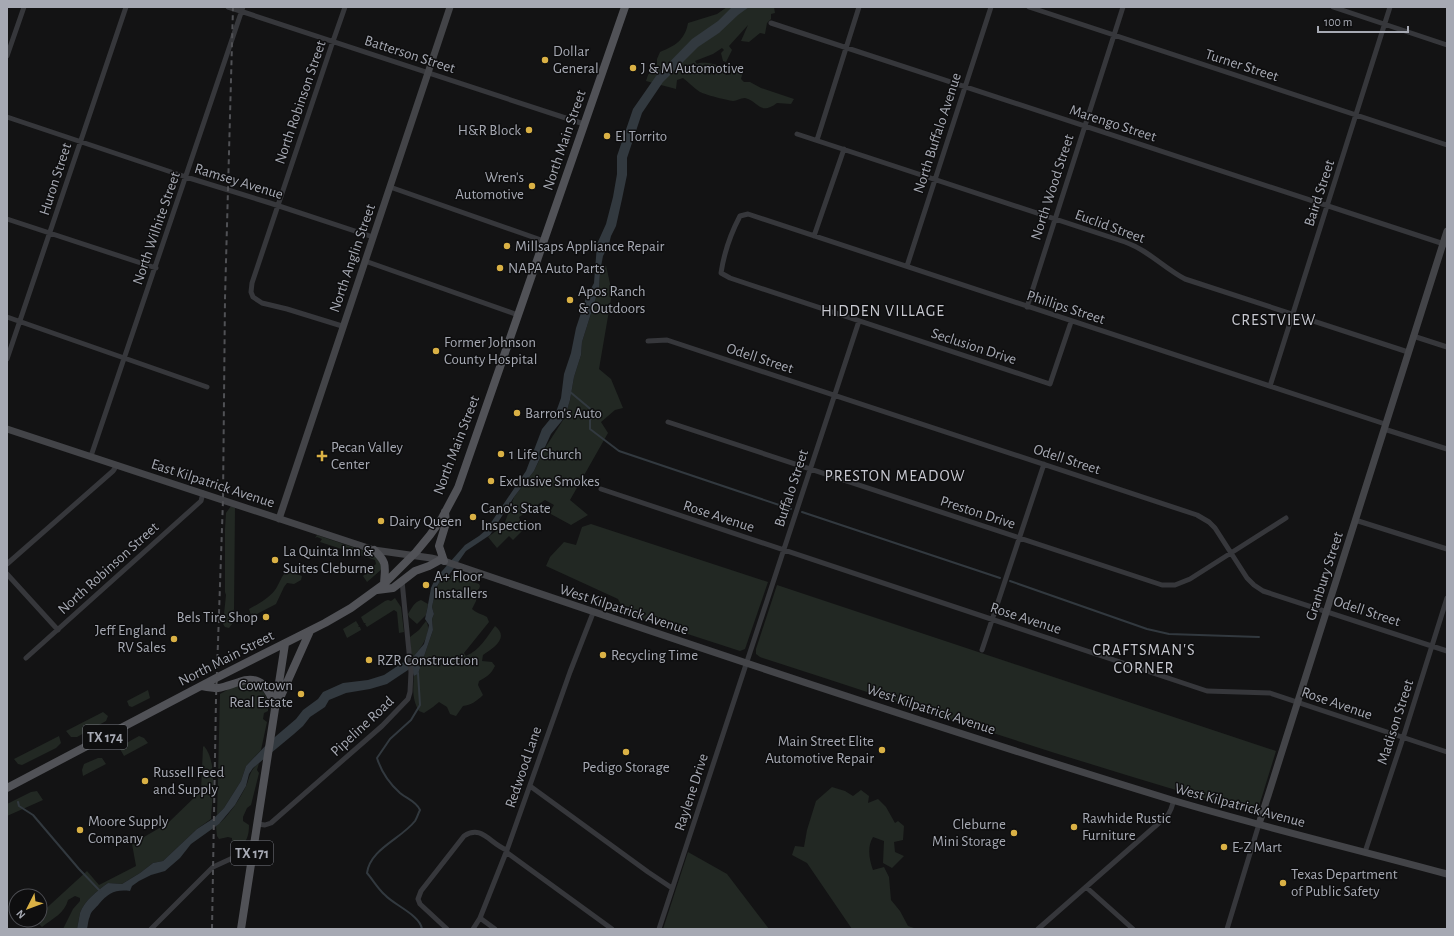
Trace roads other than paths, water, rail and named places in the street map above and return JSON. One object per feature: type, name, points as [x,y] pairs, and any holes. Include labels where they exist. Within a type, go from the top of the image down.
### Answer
[{"type":"main road","name":"North Main Street","points":[[7,788],[332,620],[384,584],[412,556],[430,535],[458,488],[625,7]]},
{"type":"main road","points":[[377,590],[393,588],[416,571],[442,561],[439,546],[446,523],[445,512]]},
{"type":"main road","points":[[374,550],[384,559],[384,584]]},
{"type":"main road","name":"TX 171","points":[[276,710],[310,631]]},
{"type":"main road","name":"TX 171","points":[[241,929],[285,644]]},
{"type":"main road","points":[[202,686],[219,688],[242,681],[255,680],[262,684],[268,691],[276,710]]},
{"type":"street","points":[[7,56],[24,7]]},
{"type":"street","name":"Huron Street","points":[[7,359],[126,7]]},
{"type":"street","name":"Batterson Street","points":[[228,7],[242,9],[333,42],[584,124]]},
{"type":"street","name":"North Robinson Street","points":[[342,326],[262,303],[253,297],[251,292],[252,283],[345,7]]},
{"type":"street","name":"North Anglin Street","points":[[279,519],[342,326],[450,7]]},
{"type":"street","points":[[817,140],[859,7]]},
{"type":"street","name":"North Buffalo Avenue","points":[[907,266],[990,7]]},
{"type":"street","name":"Turner Street","points":[[1029,7],[1447,145]]},
{"type":"street","name":"North Wood Street","points":[[1027,307],[1123,7]]},
{"type":"street","points":[[1333,7],[1447,45]]},
{"type":"street","name":"Baird Street","points":[[1270,386],[1390,7]]},
{"type":"street","name":"North Wilhite Street","points":[[91,456],[156,268],[242,9]]},
{"type":"street","name":"Marengo Street","points":[[771,23],[1445,245]]},
{"type":"street","name":"Ramsey Avenue","points":[[7,117],[186,177],[278,205],[373,237]]},
{"type":"street","name":"Euclid Street","points":[[797,134],[1136,246],[1185,279],[1408,352]]},
{"type":"street","points":[[814,236],[844,149]]},
{"type":"street","points":[[390,187],[544,242]]},
{"type":"street","name":"Phillips Street","points":[[740,216],[748,214],[907,266],[1072,322],[1270,386],[1447,449]]},
{"type":"street","name":"Seclusion Drive","points":[[740,216],[722,264],[721,273],[730,278],[1050,384],[1072,322]]},
{"type":"street","points":[[7,219],[156,268]]},
{"type":"street","name":"Granbury Street","points":[[1227,929],[1384,426],[1413,336],[1445,245],[1447,231]]},
{"type":"street","points":[[365,261],[518,315]]},
{"type":"street","points":[[7,317],[207,387]]},
{"type":"street","name":"Buffalo Street","points":[[746,662],[859,321]]},
{"type":"street","points":[[1413,336],[1447,347]]},
{"type":"street","name":"Odell Street","points":[[648,341],[667,340],[1196,515],[1209,522],[1215,528],[1247,578],[1263,591],[1326,610],[1447,651]]},
{"type":"street","name":"Preston Drive","points":[[668,422],[1162,585],[1182,583],[1286,518]]},
{"type":"street","name":"East Kilpatrick Avenue","points":[[7,429],[117,464],[374,550],[412,556]]},
{"type":"street","points":[[7,564],[113,471],[117,464]]},
{"type":"street","points":[[982,650],[1044,464]]},
{"type":"street","name":"Rose Avenue","points":[[601,489],[1207,691],[1265,693],[1297,702],[1447,752]]},
{"type":"street","name":"North Robinson Street","points":[[26,658],[201,501],[203,494]]},
{"type":"street","points":[[1355,520],[1447,548]]},
{"type":"street","name":"West Kilpatrick Avenue","points":[[412,556],[442,561],[467,569],[593,613],[967,735],[1174,800],[1447,874]]},
{"type":"street","points":[[7,574],[58,630]]},
{"type":"street","name":"Pipeline Road","points":[[257,824],[266,825],[271,823],[387,720],[408,699],[410,692],[411,672],[408,654],[402,581]]},
{"type":"street","name":"Madison Street","points":[[1365,852],[1447,598]]},
{"type":"street","name":"Redwood Lane","points":[[474,929],[480,918],[507,851],[570,672],[593,613]]},
{"type":"street","name":"Raylene Drive","points":[[659,929],[746,662]]},
{"type":"street","points":[[530,786],[672,888]]},
{"type":"street","points":[[1038,929],[1168,815],[1174,800]]},
{"type":"street","points":[[447,929],[420,904],[418,899],[421,891],[464,836],[470,832],[476,831],[507,851],[612,929]]},
{"type":"street","points":[[151,929],[213,867],[237,856],[251,858]]},
{"type":"street","points":[[1086,887],[1132,929]]},
{"type":"street","points":[[480,918],[495,929]]},
{"type":"waterway","points":[[569,391],[594,412],[590,420],[590,429],[619,451],[791,509]]},
{"type":"waterway","points":[[802,512],[1000,578]]},
{"type":"waterway","points":[[1010,581],[1147,629],[1169,634],[1259,637]]},
{"type":"waterway","points":[[418,673],[420,705],[411,720],[390,739],[377,758],[383,772],[393,786],[416,804],[420,810],[415,821],[374,857],[369,865],[367,873],[389,899],[417,919],[422,929]]},
{"type":"waterway","points":[[18,802],[19,806],[33,815],[79,869],[101,892]]},
{"type":"railway","points":[[212,929],[216,699],[223,500],[225,298],[233,7]]},
{"type":"place","name":"Dollar General","points":[[545,60]]},
{"type":"place","name":"J & M Automotive","points":[[633,68]]},
{"type":"place","name":"H&R Block","points":[[529,130]]},
{"type":"place","name":"El Torrito","points":[[607,136]]},
{"type":"place","name":"Wren's Automotive","points":[[532,186]]},
{"type":"place","name":"Millsaps Appliance Repair","points":[[507,246]]},
{"type":"place","name":"NAPA Auto Parts","points":[[500,268]]},
{"type":"place","name":"Apos Ranch & Outdoors","points":[[570,300]]},
{"type":"place","name":"Former Johnson County Hospital","points":[[436,351]]},
{"type":"place","name":"Barron's Auto","points":[[517,413]]},
{"type":"place","name":"1 Life Church","points":[[501,454]]},
{"type":"place","name":"Pecan Valley Center","points":[[322,456]]},
{"type":"place","name":"Exclusive Smokes","points":[[491,481]]},
{"type":"place","name":"Cano's State Inspection","points":[[473,517]]},
{"type":"place","name":"Dairy Queen","points":[[381,521]]},
{"type":"place","name":"La Quinta Inn & Suites Cleburne","points":[[275,560]]},
{"type":"place","name":"A+ Floor Installers","points":[[426,585]]},
{"type":"place","name":"Bels Tire Shop","points":[[266,617]]},
{"type":"place","name":"Jeff England RV Sales","points":[[174,639]]},
{"type":"place","name":"Recycling Time","points":[[603,655]]},
{"type":"place","name":"RZR Construction","points":[[369,660]]},
{"type":"place","name":"Cowtown Real Estate","points":[[301,694]]},
{"type":"place","name":"Main Street Elite Automotive Repair","points":[[882,750]]},
{"type":"place","name":"Pedigo Storage","points":[[626,752]]},
{"type":"place","name":"Russell Feed and Supply","points":[[145,781]]},
{"type":"place","name":"Rawhide Rustic Furniture","points":[[1074,827]]},
{"type":"place","name":"Moore Supply Company","points":[[80,830]]},
{"type":"place","name":"Cleburne Mini Storage","points":[[1014,833]]},
{"type":"place","name":"E-Z Mart","points":[[1224,847]]},
{"type":"place","name":"Texas Department of Public Safety","points":[[1283,883]]},
{"type":"district","name":"HIDDEN VILLAGE","points":[[883,310]]},
{"type":"district","name":"CRESTVIEW","points":[[1274,319]]},
{"type":"district","name":"PRESTON MEADOW","points":[[895,475]]},
{"type":"district","name":"CRAFTSMAN'S CORNER","points":[[1144,658]]}]
